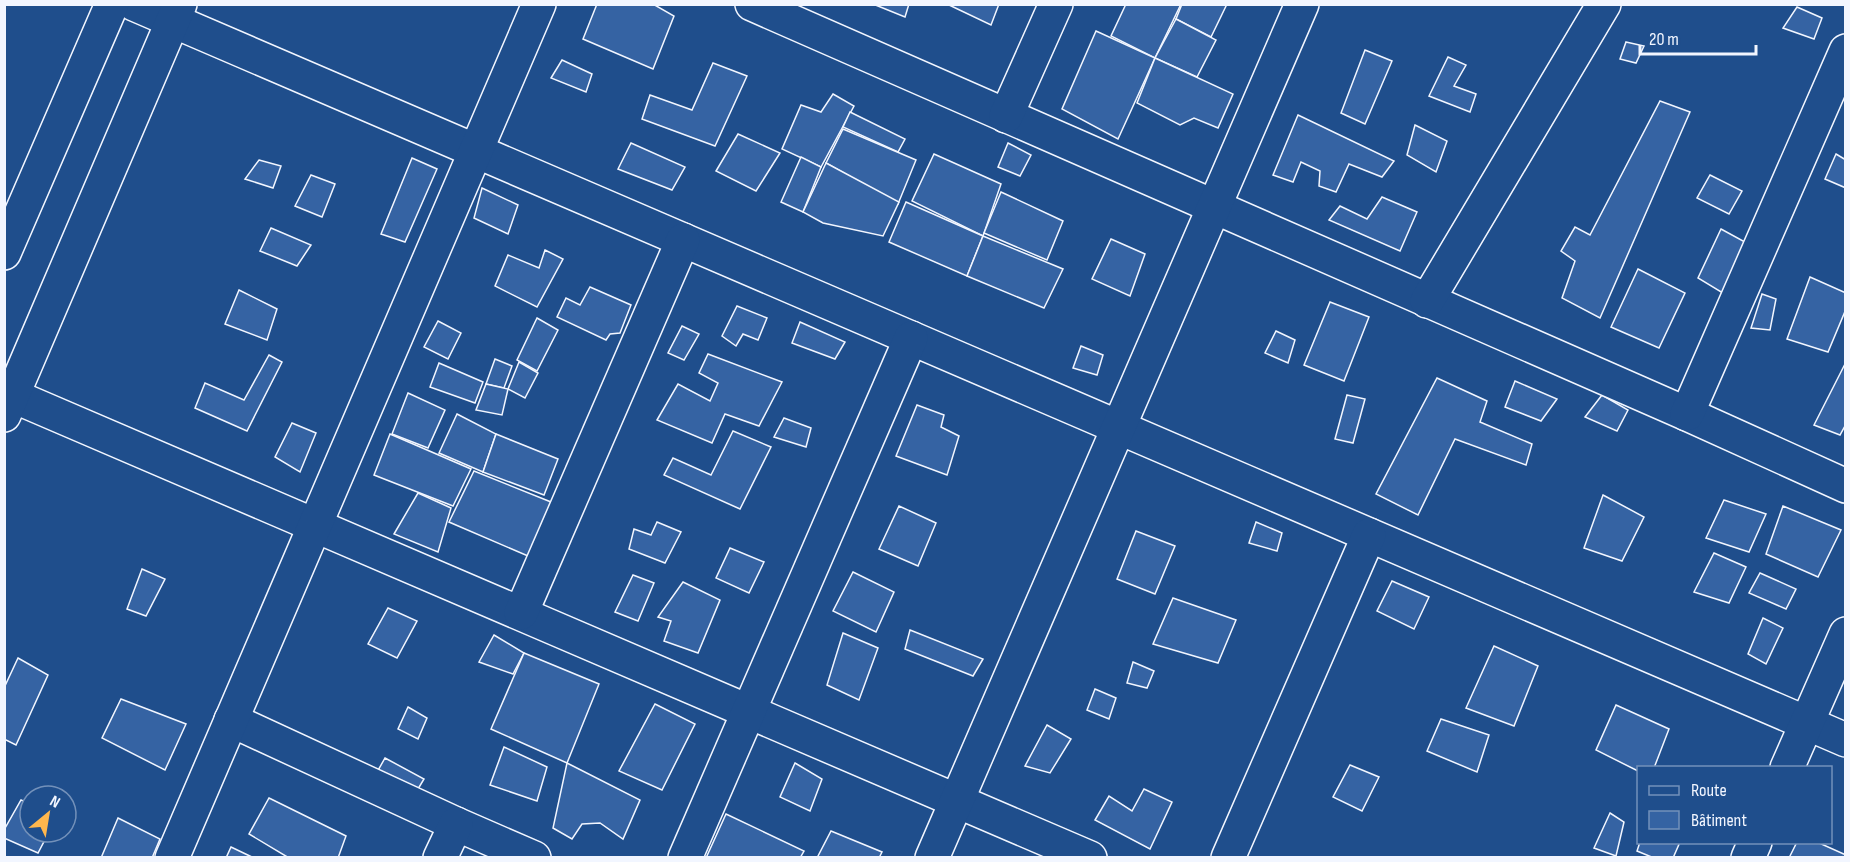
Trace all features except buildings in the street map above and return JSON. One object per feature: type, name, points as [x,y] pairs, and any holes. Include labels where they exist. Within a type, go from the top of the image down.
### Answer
[{"type":"street","points":[[4,253],[112,4]]},
{"type":"street","points":[[134,4],[176,13],[476,151],[1845,740]]},
{"type":"street","points":[[172,858],[538,4]]},
{"type":"street","points":[[752,4],[799,14],[1006,116],[1687,414],[1845,486]]},
{"type":"street","points":[[1006,116],[1056,4]]},
{"type":"street","points":[[932,858],[1302,4]]},
{"type":"street","points":[[1427,301],[1604,4]]},
{"type":"street","points":[[176,13],[7,401],[315,525],[1090,858]]},
{"type":"street","points":[[1687,414],[1845,51]]},
{"type":"street","points":[[521,613],[683,240]]},
{"type":"street","points":[[685,858],[911,338]]},
{"type":"street","points":[[1228,858],[1369,535]]},
{"type":"street","points":[[1788,766],[1845,634]]},
{"type":"street","points":[[231,720],[534,858]]},
{"type":"street","points":[[440,858],[456,824]]},
{"type":"street","points":[[1748,858],[1755,844]]}]
